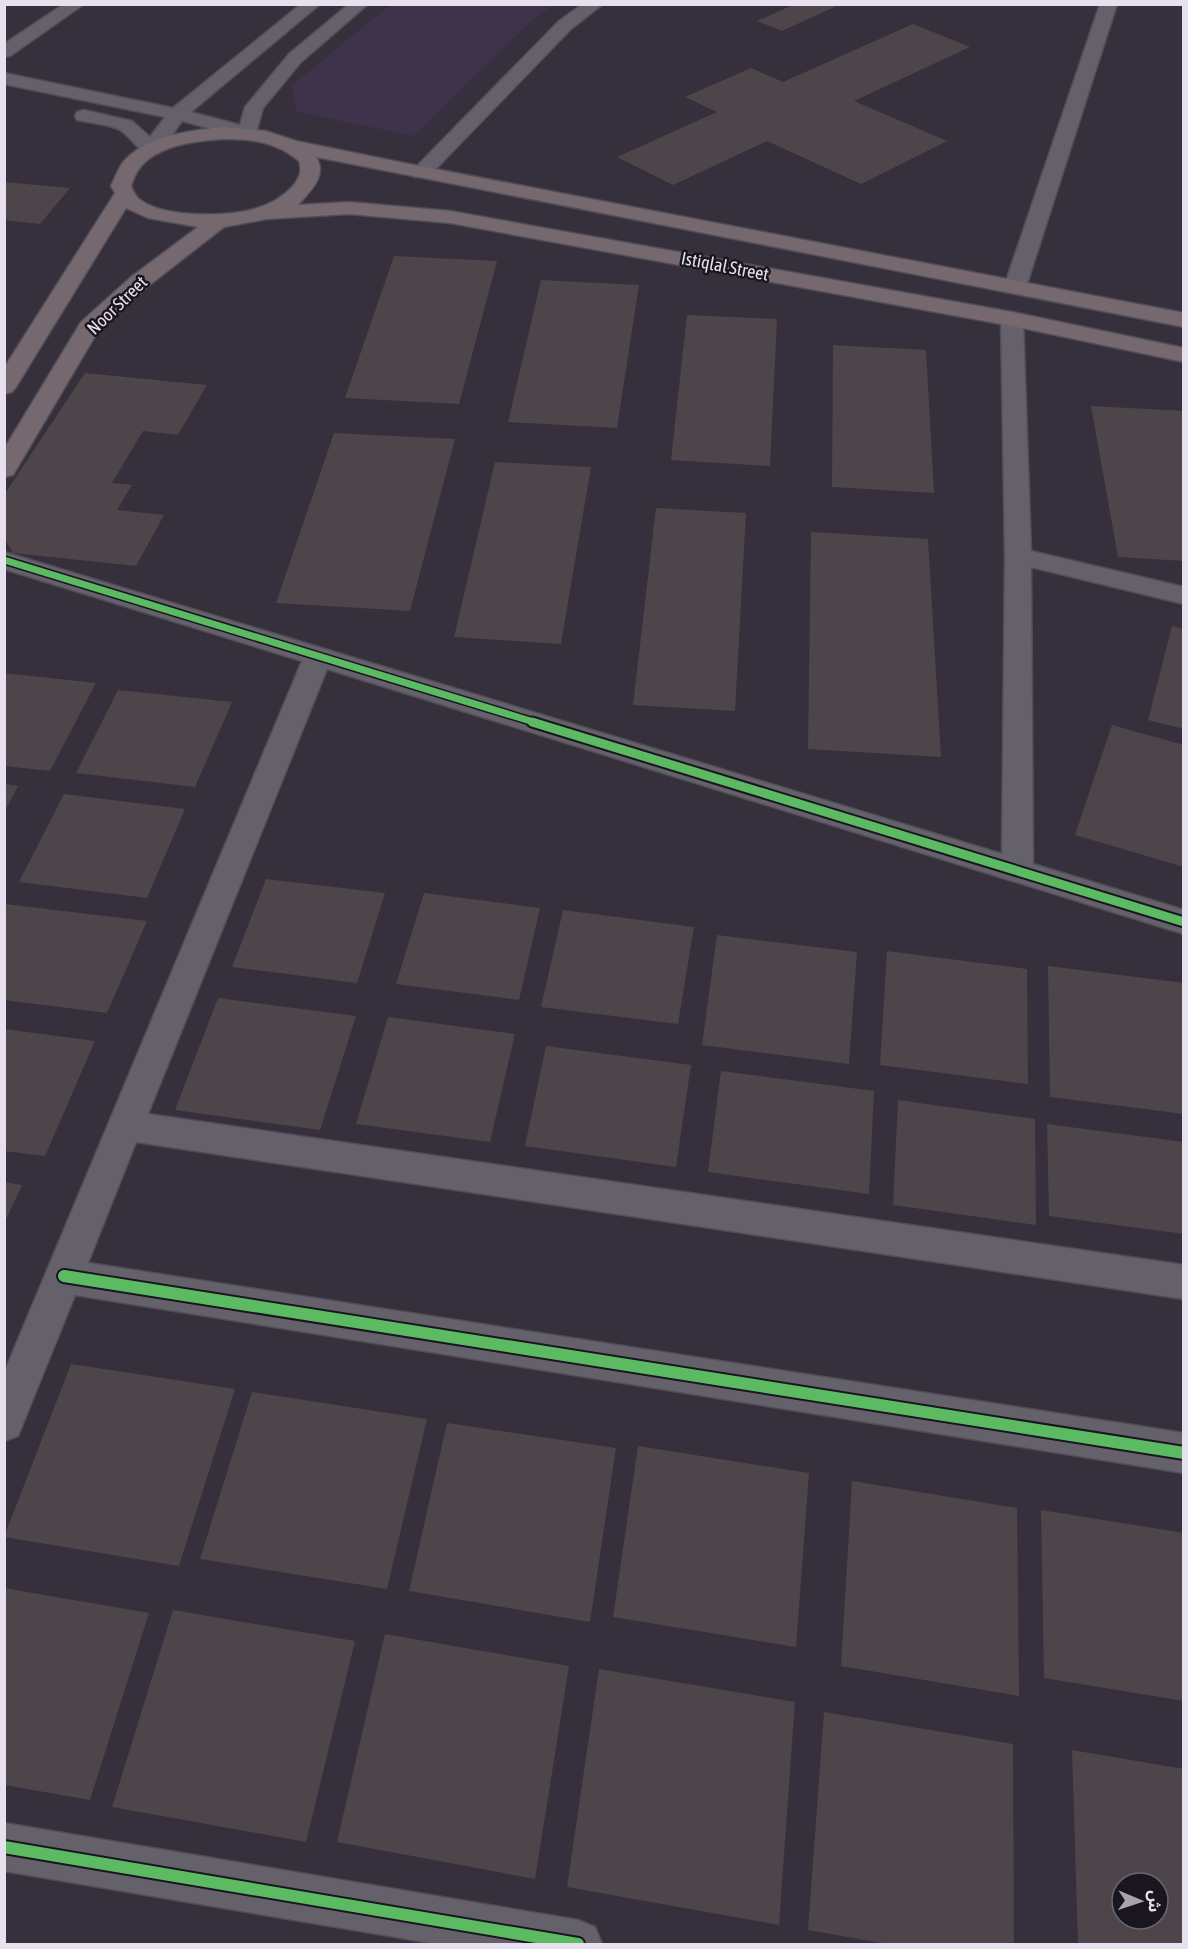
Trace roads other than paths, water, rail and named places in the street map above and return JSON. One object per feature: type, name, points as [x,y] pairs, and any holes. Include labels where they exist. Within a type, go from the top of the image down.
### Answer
[{"type":"main road","name":"Istiqlal Street","points":[[124,195],[121,183],[125,171],[136,159],[152,149],[197,135],[248,133],[280,140],[293,146],[421,173],[1016,284],[1184,320]]},
{"type":"main road","points":[[4,387],[124,195],[136,207],[158,216],[185,222],[217,222],[262,213],[288,202],[305,188],[311,172],[307,158],[293,146]]},
{"type":"main road","name":"Istiqlal Street","points":[[262,213],[349,207],[450,217],[1012,319],[1184,356]]},
{"type":"main road","name":"Noor Street","points":[[4,470],[89,327],[139,282],[217,222]]},
{"type":"street","points":[[4,52],[76,4]]},
{"type":"street","points":[[70,114],[125,125],[152,149],[177,114],[312,4]]},
{"type":"street","points":[[4,78],[177,114],[248,133],[254,107],[295,58],[360,4]]},
{"type":"street","points":[[421,173],[564,25],[595,4]]},
{"type":"street","points":[[1016,284],[1109,4]]},
{"type":"street","points":[[1012,319],[1018,556],[1017,870]]},
{"type":"street","points":[[1018,556],[1184,596]]},
{"type":"street","points":[[4,560],[1184,922]]},
{"type":"street","points":[[4,1422],[318,657]]},
{"type":"street","points":[[127,1126],[1184,1282]]},
{"type":"street","points":[[64,1276],[1184,1453]]},
{"type":"street","points":[[4,1847],[472,1936],[578,1944]]}]
